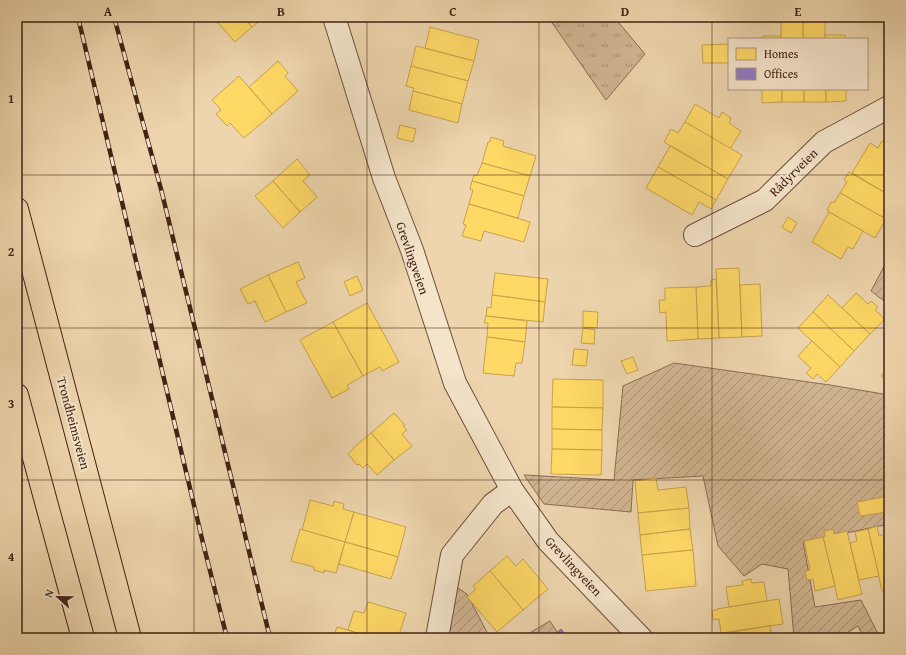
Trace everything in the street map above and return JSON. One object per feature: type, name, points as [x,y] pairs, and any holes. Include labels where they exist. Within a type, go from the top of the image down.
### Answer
[{"type":"highway","name":"Trondheimsveien","points":[[17,209],[130,638]]},
{"type":"highway","points":[[17,395],[83,638]]},
{"type":"street","name":"Grevlingveien","points":[[334,17],[384,178],[412,250],[455,383],[512,490],[548,541],[641,638]]},
{"type":"street","name":"Rådyrveien","points":[[696,235],[765,200],[824,142],[889,107]]},
{"type":"street","points":[[437,638],[452,555],[493,504],[512,490]]},
{"type":"green space","points":[[548,17],[614,17],[645,54],[606,100]]},
{"type":"green space","points":[[889,257],[889,317],[888,304],[871,291]]},
{"type":"green space","points":[[674,363],[830,385],[889,395],[889,524],[803,542],[815,607],[861,600],[880,638],[864,638],[858,626],[839,638],[794,638],[788,569],[762,564],[744,576],[718,546],[703,476],[633,480],[631,512],[544,504],[524,475],[614,480],[623,386]]},
{"type":"green space","points":[[455,586],[467,594],[490,638],[446,638]]},
{"type":"green space","points":[[550,621],[561,638],[521,638]]},
{"type":"building: Homes","points":[[213,17],[243,17],[252,27],[235,42]]},
{"type":"building: Homes","points":[[243,17],[264,17],[252,27]]},
{"type":"building: Homes","points":[[815,17],[815,21],[825,20],[825,38],[803,38],[803,18]]},
{"type":"building: Homes","points":[[791,18],[803,18],[803,38],[781,38],[781,21],[791,21]]},
{"type":"building: Homes","points":[[430,27],[479,40],[474,61],[425,48]]},
{"type":"building: Homes","points":[[825,35],[845,35],[845,38],[825,38]]},
{"type":"building: Homes","points":[[762,36],[781,36],[781,38],[761,38]]},
{"type":"building: Homes","points":[[728,44],[728,63],[703,63],[702,45]]},
{"type":"building: Homes","points":[[416,46],[474,61],[468,81],[411,66]]},
{"type":"building: Homes","points":[[278,61],[288,73],[285,76],[298,91],[272,114],[249,87]]},
{"type":"building: Homes","points":[[411,66],[468,81],[462,104],[413,91],[414,88],[406,86]]},
{"type":"building: Homes","points":[[239,76],[272,114],[244,138],[230,123],[227,126],[216,114],[221,110],[212,100]]},
{"type":"building: Homes","points":[[762,90],[782,90],[782,102],[762,103]]},
{"type":"building: Homes","points":[[782,90],[804,90],[804,102],[782,102]]},
{"type":"building: Homes","points":[[804,90],[826,90],[826,102],[804,102]]},
{"type":"building: Homes","points":[[826,90],[846,90],[846,101],[826,102]]},
{"type":"building: Homes","points":[[413,91],[462,104],[458,123],[409,110]]},
{"type":"building: Homes","points":[[695,104],[719,118],[722,112],[731,118],[729,123],[741,131],[730,149],[685,122]]},
{"type":"building: Homes","points":[[685,122],[742,155],[728,179],[664,142],[671,129],[678,133]]},
{"type":"building: Homes","points":[[400,125],[416,129],[413,142],[397,138]]},
{"type":"building: Homes","points":[[491,137],[504,141],[503,146],[536,156],[530,176],[482,163]]},
{"type":"building: Homes","points":[[882,141],[889,145],[889,195],[852,173],[870,143],[878,148]]},
{"type":"building: Homes","points":[[670,146],[728,179],[716,200],[658,167]]},
{"type":"building: Homes","points":[[297,159],[310,175],[303,181],[317,197],[300,212],[273,181]]},
{"type":"building: Homes","points":[[482,163],[530,176],[524,196],[472,181],[474,175],[477,176]]},
{"type":"building: Homes","points":[[658,167],[716,200],[711,209],[699,202],[692,215],[646,188]]},
{"type":"building: Homes","points":[[849,172],[889,195],[889,214],[886,219],[840,193],[847,182],[844,180]]},
{"type":"building: Homes","points":[[273,181],[300,212],[283,228],[255,196]]},
{"type":"building: Homes","points":[[472,181],[524,196],[518,218],[469,204],[473,190],[470,189]]},
{"type":"building: Homes","points":[[840,193],[886,219],[875,238],[827,210],[832,201],[834,203]]},
{"type":"building: Homes","points":[[469,204],[530,222],[524,242],[484,231],[481,241],[462,236],[466,225],[463,224]]},
{"type":"building: Homes","points":[[829,212],[863,231],[853,249],[848,247],[841,259],[812,242]]},
{"type":"building: Homes","points":[[788,217],[797,223],[791,233],[782,227]]},
{"type":"building: Homes","points":[[298,262],[305,278],[296,282],[307,303],[286,312],[268,275]]},
{"type":"building: Homes","points":[[739,268],[742,337],[719,338],[716,269]]},
{"type":"building: Homes","points":[[495,273],[548,279],[545,302],[492,295]]},
{"type":"building: Homes","points":[[268,275],[286,312],[265,322],[255,301],[248,304],[240,289]]},
{"type":"building: Homes","points":[[357,276],[363,290],[350,296],[344,282]]},
{"type":"building: Homes","points":[[716,279],[719,338],[698,339],[696,287],[711,286],[711,280]]},
{"type":"building: Homes","points":[[760,284],[762,336],[742,337],[740,285]]},
{"type":"building: Homes","points":[[696,287],[698,339],[667,341],[666,312],[660,313],[659,300],[665,300],[665,288]]},
{"type":"building: Homes","points":[[856,293],[868,304],[871,301],[878,307],[875,310],[885,319],[870,334],[842,308]]},
{"type":"building: Homes","points":[[492,295],[545,302],[543,322],[486,316],[487,307],[491,308]]},
{"type":"building: Homes","points":[[828,295],[870,334],[854,351],[813,312]]},
{"type":"building: Homes","points":[[367,303],[399,362],[382,371],[380,367],[363,376],[333,322]]},
{"type":"building: Homes","points":[[583,311],[598,312],[597,328],[583,327]]},
{"type":"building: Homes","points":[[813,312],[854,351],[840,367],[798,328]]},
{"type":"building: Homes","points":[[486,316],[527,321],[525,342],[487,337],[488,323],[484,323]]},
{"type":"building: Homes","points":[[333,322],[363,376],[347,385],[349,389],[332,398],[300,340]]},
{"type":"building: Homes","points":[[583,328],[595,330],[594,344],[581,343]]},
{"type":"building: Homes","points":[[487,337],[525,342],[522,363],[516,363],[514,376],[483,373]]},
{"type":"building: Homes","points":[[812,341],[840,367],[826,382],[817,374],[813,379],[806,373],[811,368],[798,356]]},
{"type":"building: Homes","points":[[574,349],[588,350],[586,366],[572,365]]},
{"type":"building: Homes","points":[[633,357],[638,370],[627,374],[621,361]]},
{"type":"building: Homes","points":[[889,367],[889,383],[881,376]]},
{"type":"building: Homes","points":[[553,379],[603,380],[603,408],[552,407]]},
{"type":"building: Homes","points":[[552,407],[603,408],[602,430],[552,429]]},
{"type":"building: Homes","points":[[394,413],[405,425],[403,426],[407,430],[402,434],[412,446],[394,460],[371,433]]},
{"type":"building: Homes","points":[[552,429],[602,430],[602,450],[552,449]]},
{"type":"building: Homes","points":[[371,433],[394,460],[377,475],[367,464],[363,468],[359,464],[357,465],[348,454]]},
{"type":"building: Homes","points":[[552,449],[602,450],[601,475],[551,474]]},
{"type":"building: Homes","points":[[656,478],[658,490],[686,487],[689,508],[638,513],[635,481]]},
{"type":"building: Homes","points":[[889,482],[889,499],[887,500],[884,483]]},
{"type":"building: Homes","points":[[884,497],[887,512],[860,516],[857,502]]},
{"type":"building: Homes","points":[[310,500],[333,506],[334,501],[344,504],[343,509],[354,512],[345,542],[302,530]]},
{"type":"building: Homes","points":[[689,508],[690,529],[640,535],[638,513]]},
{"type":"building: Homes","points":[[354,512],[406,527],[398,557],[345,542]]},
{"type":"building: Homes","points":[[877,526],[879,536],[889,533],[889,590],[882,591],[868,529]]},
{"type":"building: Homes","points":[[300,529],[345,542],[336,573],[324,570],[324,573],[314,570],[314,567],[291,561]]},
{"type":"building: Homes","points":[[690,529],[693,550],[642,555],[640,535]]},
{"type":"building: Homes","points":[[833,529],[834,534],[847,531],[862,594],[838,600],[823,537],[825,536],[824,531]]},
{"type":"building: Homes","points":[[868,529],[879,576],[859,580],[850,543],[857,541],[855,532]]},
{"type":"building: Homes","points":[[823,537],[835,586],[815,591],[813,579],[807,580],[805,571],[810,570],[804,541]]},
{"type":"building: Homes","points":[[345,542],[398,557],[391,579],[339,564]]},
{"type":"building: Homes","points":[[693,550],[696,586],[646,591],[642,555]]},
{"type":"building: Homes","points":[[507,556],[516,566],[523,559],[548,589],[523,610],[490,571]]},
{"type":"building: Homes","points":[[490,571],[523,610],[497,632],[467,597],[476,589],[473,586]]},
{"type":"building: Homes","points":[[751,579],[752,583],[764,582],[767,601],[729,607],[726,587],[743,585],[742,581]]},
{"type":"building: Homes","points":[[779,599],[783,624],[721,633],[719,619],[713,620],[712,611],[717,609]]},
{"type":"building: Homes","points":[[368,602],[406,613],[398,638],[372,638],[348,630],[354,611],[364,613]]},
{"type":"building: Homes","points":[[770,626],[772,638],[733,638],[732,632]]},
{"type":"building: Homes","points":[[337,627],[348,630],[372,638],[333,638]]},
{"type":"building: Offices","points":[[561,629],[568,638],[551,637]]},
{"type":"railway","points":[[78,17],[227,638]]},
{"type":"railway","points":[[114,17],[161,189],[270,638]]}]
